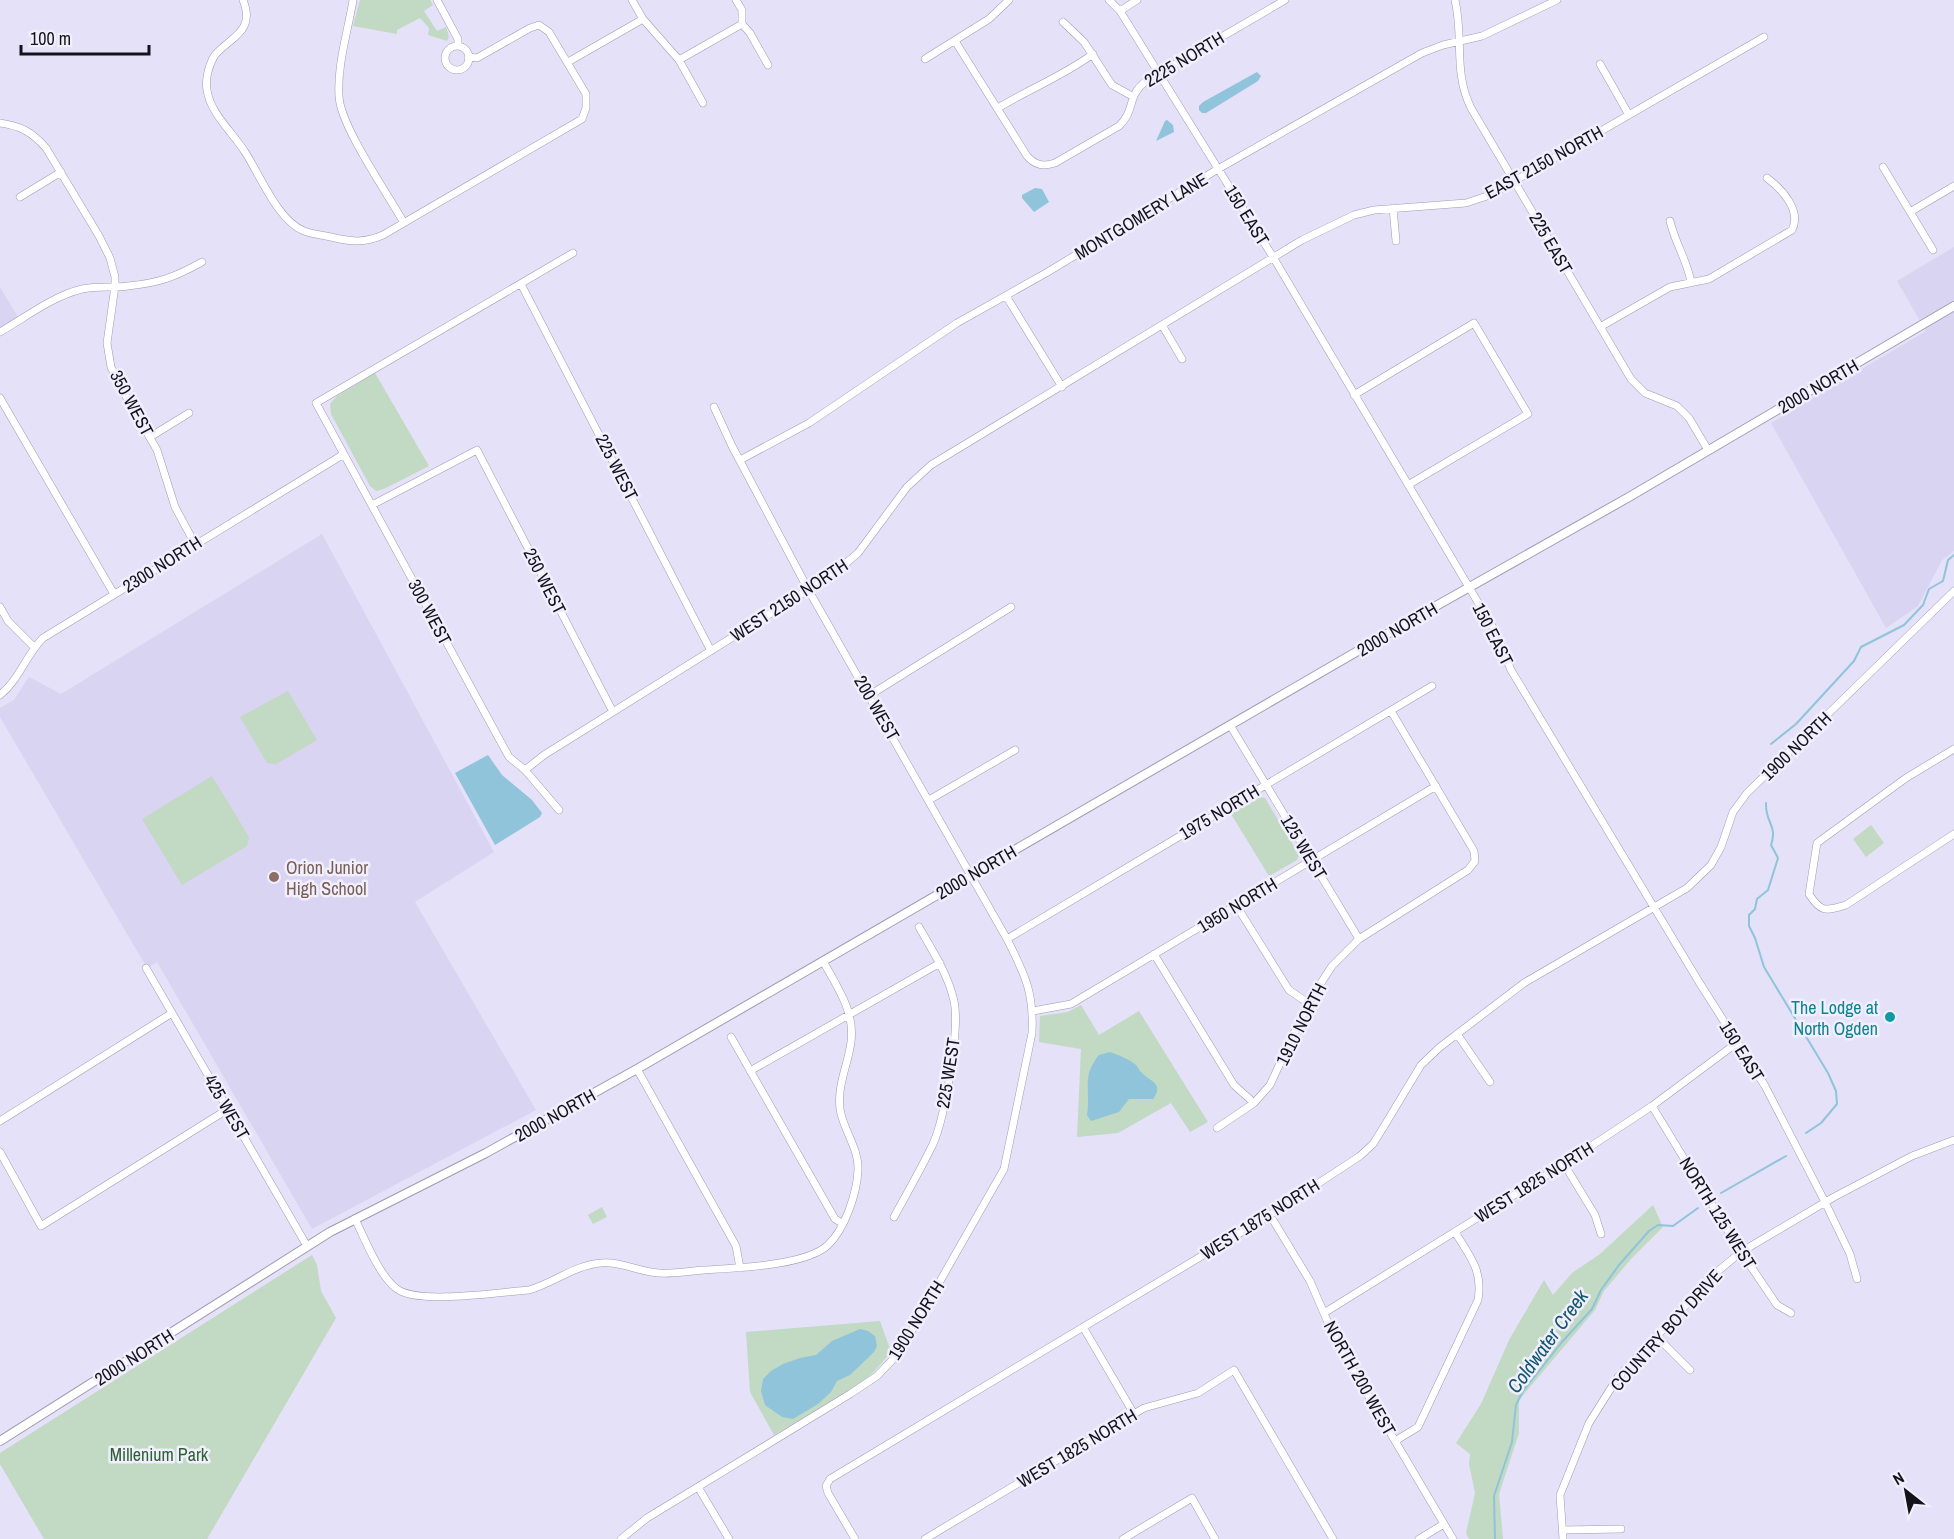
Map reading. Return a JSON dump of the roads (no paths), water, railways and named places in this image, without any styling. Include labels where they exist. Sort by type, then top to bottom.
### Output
[{"type":"street","points":[[243,0],[246,6],[246,22],[236,39],[216,55],[208,72],[207,90],[213,106],[245,152],[282,214],[302,231],[350,242],[368,241],[404,223],[582,119],[586,108],[586,94],[549,32],[539,25],[477,58],[468,57]]},
{"type":"street","points":[[353,0],[339,77],[339,98],[346,123],[404,223]]},
{"type":"street","points":[[437,0],[459,39],[458,46]]},
{"type":"street","points":[[632,0],[643,19],[679,60],[703,103]]},
{"type":"street","points":[[736,0],[742,10],[742,24],[750,33],[768,65]]},
{"type":"street","points":[[925,59],[989,19],[1009,0]]},
{"type":"street","name":"150 EAST","points":[[1109,0],[1120,11],[1273,257],[1495,631],[1511,670],[1699,982],[1765,1086],[1850,1254],[1857,1279]]},
{"type":"street","points":[[1120,11],[1137,0]]},
{"type":"street","name":"2225 NORTH","points":[[998,108],[1027,156],[1039,165],[1055,163],[1126,120],[1130,112],[1132,96],[1138,88],[1159,73],[1285,0]]},
{"type":"street","name":"225 EAST","points":[[1455,0],[1459,20],[1460,78],[1466,98],[1631,379],[1645,393],[1677,406],[1689,418],[1708,450]]},
{"type":"street","name":"MONTGOMERY LANE","points":[[740,460],[809,423],[937,335],[1218,169],[1422,53],[1443,45],[1482,36],[1557,0]]},
{"type":"street","points":[[568,62],[643,19]]},
{"type":"street","points":[[1063,22],[1074,31],[1093,54],[1112,85],[1132,96]]},
{"type":"street","points":[[679,60],[742,24]]},
{"type":"street","name":"EAST 2150 NORTH","points":[[1062,387],[1302,240],[1354,215],[1393,208],[1466,203],[1490,195],[1764,37]]},
{"type":"street","points":[[955,41],[998,108],[1025,91],[1060,75],[1093,54]]},
{"type":"street","points":[[458,46],[465,50],[468,57],[466,64],[455,69],[448,65],[445,59],[446,53],[451,48],[458,46]]},
{"type":"street","points":[[1600,64],[1629,115]]},
{"type":"street","name":"350 WEST","points":[[0,123],[22,127],[35,135],[46,148],[106,248],[115,277],[107,343],[111,367],[150,437],[162,465],[175,507],[195,544]]},
{"type":"street","points":[[1883,167],[1933,250]]},
{"type":"street","points":[[20,197],[61,172]]},
{"type":"street","points":[[1600,327],[1670,287],[1709,279],[1792,230],[1796,223],[1796,216],[1780,188],[1767,178]]},
{"type":"street","points":[[1910,212],[1954,186]]},
{"type":"street","points":[[1393,208],[1396,242]]},
{"type":"street","points":[[1670,221],[1674,238],[1688,266],[1691,282]]},
{"type":"street","points":[[521,284],[573,253]]},
{"type":"street","points":[[0,332],[69,293],[104,286],[126,287],[175,278],[202,262]]},
{"type":"street","name":"300 WEST","points":[[521,284],[316,403],[509,757],[525,770],[559,810]]},
{"type":"street","name":"225 WEST","points":[[521,284],[711,651]]},
{"type":"street","points":[[1006,296],[1062,387]]},
{"type":"street","name":"2000 NORTH","points":[[0,1441],[307,1246],[355,1219],[486,1153],[637,1070],[1954,306]]},
{"type":"street","points":[[1354,395],[1474,323],[1528,414],[1408,485]]},
{"type":"street","points":[[1162,325],[1182,359]]},
{"type":"street","name":"WEST 2150 NORTH","points":[[525,770],[544,755],[809,591],[858,554],[907,487],[931,465],[1062,387]]},
{"type":"street","points":[[0,398],[114,594]]},
{"type":"street","name":"200 WEST","points":[[714,407],[809,591],[1007,939],[1027,979],[1033,1011]]},
{"type":"street","points":[[150,437],[189,413]]},
{"type":"street","name":"250 WEST","points":[[372,505],[477,450],[613,712]]},
{"type":"street","name":"2300 NORTH","points":[[0,695],[13,683],[34,647],[53,631],[344,453]]},
{"type":"street","name":"1900 NORTH","points":[[1654,908],[1687,888],[1711,866],[1721,847],[1733,812],[1747,793],[1954,591]]},
{"type":"street","points":[[0,607],[8,621],[34,647]]},
{"type":"street","points":[[870,695],[1011,608]]},
{"type":"street","name":"1975 NORTH","points":[[1007,939],[1432,686]]},
{"type":"street","points":[[1391,711],[1436,786]]},
{"type":"street","name":"125 WEST","points":[[1230,725],[1359,939]]},
{"type":"street","points":[[1954,749],[1906,778],[1817,843],[1809,894],[1817,906],[1828,910],[1846,905],[1954,834]]},
{"type":"street","points":[[928,800],[1015,750]]},
{"type":"street","name":"1950 NORTH","points":[[1033,1011],[1071,1004],[1436,786]]},
{"type":"street","name":"1910 NORTH","points":[[1217,1128],[1254,1103],[1270,1085],[1308,1003],[1332,966],[1359,939],[1468,870],[1475,861],[1474,851],[1436,786]]},
{"type":"street","points":[[1236,905],[1289,990],[1308,1003]]},
{"type":"street","name":"WEST 1875 NORTH","points":[[855,1539],[828,1493],[826,1486],[830,1479],[1270,1215],[1360,1156],[1378,1136],[1421,1065],[1457,1034],[1524,984],[1654,908]]},
{"type":"street","name":"225 WEST","points":[[894,1216],[934,1142],[952,1062],[955,1002],[940,963],[919,927]]},
{"type":"street","points":[[1154,954],[1234,1085],[1254,1103]]},
{"type":"street","points":[[355,1219],[387,1278],[398,1289],[420,1297],[529,1290],[574,1270],[602,1263],[619,1264],[659,1273],[767,1266],[814,1253],[827,1246],[853,1201],[858,1167],[855,1151],[840,1110],[842,1079],[851,1041],[849,1014],[823,962]]},
{"type":"street","points":[[750,1071],[940,963]]},
{"type":"street","name":"425 WEST","points":[[146,969],[307,1246]]},
{"type":"street","name":"1900 NORTH","points":[[621,1539],[647,1518],[877,1376],[899,1353],[1004,1169],[1032,1033],[1033,1011]]},
{"type":"street","points":[[0,1121],[172,1013]]},
{"type":"street","points":[[1457,1034],[1491,1082]]},
{"type":"street","points":[[731,1037],[835,1219],[842,1223]]},
{"type":"street","name":"WEST 1825 NORTH","points":[[1324,1312],[1564,1164],[1652,1106],[1738,1042]]},
{"type":"street","points":[[637,1070],[736,1245],[740,1268]]},
{"type":"street","name":"NORTH 125 WEST","points":[[1652,1106],[1776,1305],[1791,1313]]},
{"type":"street","points":[[0,1152],[41,1226],[228,1109]]},
{"type":"street","name":"COUNTRY BOY DRIVE","points":[[1563,1539],[1560,1495],[1589,1423],[1618,1377],[1718,1271],[1741,1252],[1825,1202],[1912,1155],[1954,1140]]},
{"type":"street","points":[[1564,1164],[1595,1215],[1601,1234]]},
{"type":"street","name":"NORTH 200 WEST","points":[[1270,1215],[1310,1281],[1336,1341],[1453,1539]]},
{"type":"street","points":[[1395,1441],[1418,1427],[1478,1300],[1481,1283],[1477,1270],[1455,1232]]},
{"type":"street","points":[[1083,1327],[1134,1414]]},
{"type":"street","points":[[1657,1337],[1690,1370]]},
{"type":"street","name":"WEST 1825 NORTH","points":[[925,1539],[1144,1408],[1198,1393],[1234,1370],[1333,1539]]},
{"type":"street","points":[[698,1487],[729,1539]]},
{"type":"street","points":[[1123,1539],[1192,1498],[1215,1539]]},
{"type":"street","points":[[1419,1539],[1444,1524]]},
{"type":"street","points":[[1563,1530],[1621,1529]]},
{"type":"water","points":[[1257,72],[1261,76],[1258,81],[1206,113],[1199,110],[1203,102]]},
{"type":"water","points":[[1165,121],[1173,125],[1174,132],[1156,141]]},
{"type":"water","points":[[1035,188],[1042,189],[1049,202],[1034,212],[1022,195]]},
{"type":"water","points":[[488,755],[502,775],[532,800],[542,813],[540,817],[495,845],[455,773]]},
{"type":"water","points":[[1110,1052],[1136,1065],[1155,1083],[1156,1094],[1153,1099],[1129,1099],[1119,1112],[1091,1121],[1087,1115],[1088,1077],[1099,1055]]},
{"type":"water","points":[[860,1329],[875,1336],[877,1346],[874,1352],[850,1375],[837,1381],[831,1392],[818,1404],[793,1419],[782,1417],[765,1405],[761,1391],[763,1379],[771,1371],[783,1364],[816,1355],[832,1341]]},
{"type":"waterway","name":"Coldwater Creek","points":[[1771,744],[1796,724],[1854,661],[1861,647],[1904,625],[1923,605],[1929,589],[1943,581],[1948,560],[1954,555]]},
{"type":"waterway","name":"Coldwater Creek","points":[[1766,803],[1773,833],[1771,845],[1778,858],[1768,890],[1757,899],[1755,909],[1749,915],[1749,926],[1764,967],[1828,1073],[1836,1091],[1837,1104],[1821,1123],[1806,1133]]},
{"type":"waterway","name":"Coldwater Creek","points":[[1721,1193],[1786,1156]]},
{"type":"waterway","name":"Coldwater Creek","points":[[1495,1539],[1494,1496],[1512,1442],[1516,1405],[1523,1391],[1592,1309],[1601,1290],[1619,1265],[1649,1231],[1658,1225],[1673,1226],[1698,1208]]},
{"type":"place","name":"Orion Junior High School","points":[[274,877]]},
{"type":"place","name":"The Lodge at North Ogden","points":[[1890,1017]]},
{"type":"park label","name":"Millenium Park","points":[[159,1454]]}]
